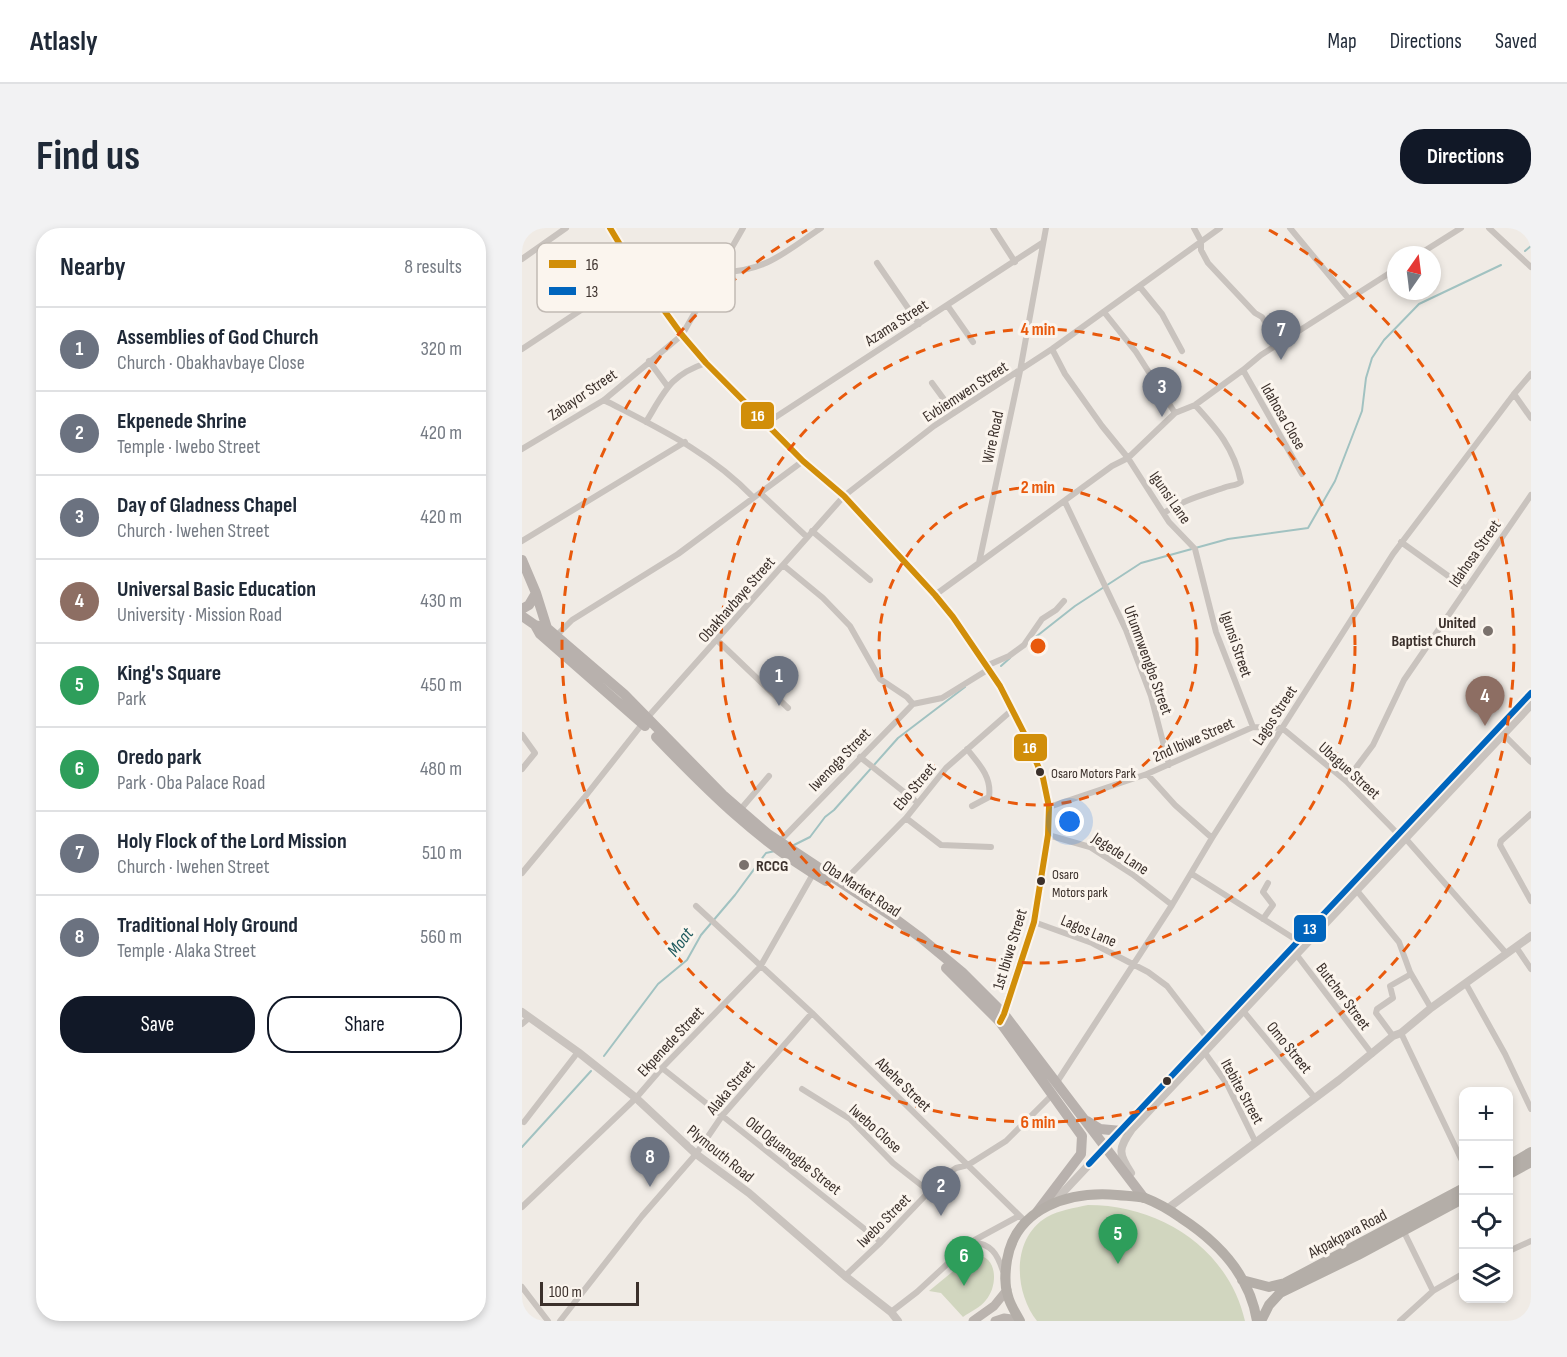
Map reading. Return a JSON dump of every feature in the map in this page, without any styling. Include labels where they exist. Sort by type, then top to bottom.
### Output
[{"type":"highway","points":[[1513,1163],[1531,1152]]},
{"type":"highway","points":[[1513,1172],[1531,1162]]},
{"type":"highway","name":"Akpakpava Road","points":[[1242,1280],[1269,1287],[1285,1283],[1459,1191]]},
{"type":"highway","points":[[1020,1321],[1008,1298],[1005,1277],[1010,1247],[1023,1219],[1072,1196],[1098,1193],[1141,1195],[1205,1234],[1232,1262],[1253,1301],[1259,1321]]},
{"type":"highway","name":"Akpakpava Road","points":[[1259,1321],[1280,1293],[1358,1255],[1459,1201]]},
{"type":"main road","points":[[522,560],[547,628]]},
{"type":"main road","points":[[536,593],[523,616],[535,625],[547,628]]},
{"type":"main road","name":"Oba Market Road","points":[[535,625],[540,634],[645,721],[740,810],[779,842],[921,938],[962,972],[1057,1082],[1141,1195]]},
{"type":"main road","name":"Oba Market Road","points":[[547,628],[624,694],[645,721],[717,800],[764,840],[918,943],[1002,1018],[1052,1095],[1082,1136],[1080,1154],[1037,1212]]},
{"type":"main road","points":[[1083,1118],[1100,1129],[1121,1131]]},
{"type":"main road","points":[[973,1321],[994,1306],[1007,1290]]},
{"type":"main road","points":[[995,1321],[1004,1318],[1020,1321]]},
{"type":"street","points":[[545,243],[566,228]]},
{"type":"street","name":"1st Ibiwe Street","points":[[609,228],[619,243]]},
{"type":"street","name":"Zabayor Street","points":[[735,243],[743,228]]},
{"type":"street","points":[[735,271],[750,270],[770,263],[820,228]]},
{"type":"street","points":[[993,228],[1015,262]]},
{"type":"street","name":"Wire Road","points":[[979,563],[1020,371],[1046,228]]},
{"type":"street","points":[[1194,228],[1208,263],[1255,313],[1262,317],[1279,344]]},
{"type":"street","name":"Evbiemwen Street","points":[[844,496],[934,426],[1052,349],[1220,228]]},
{"type":"street","points":[[1290,228],[1348,298]]},
{"type":"street","points":[[1432,246],[1461,228]]},
{"type":"street","points":[[1489,228],[1531,267]]},
{"type":"street","name":"Azama Street","points":[[765,424],[1042,243]]},
{"type":"street","points":[[522,259],[537,248]]},
{"type":"street","points":[[877,263],[919,324]]},
{"type":"street","points":[[935,595],[1112,466],[1128,458],[1175,413],[1194,405],[1261,355],[1387,274]]},
{"type":"street","points":[[1140,287],[1162,314],[1182,351]]},
{"type":"street","points":[[947,305],[973,342]]},
{"type":"street","points":[[522,349],[578,312]]},
{"type":"street","name":"1st Ibiwe Street","points":[[665,312],[681,335],[706,363],[803,461],[844,496],[935,595],[1000,686],[1025,735],[1043,778],[1048,807],[1048,835],[1034,922],[1002,1018]]},
{"type":"street","name":"Zabayor Street","points":[[522,449],[604,400],[681,335],[695,312]]},
{"type":"street","points":[[1104,312],[1136,352],[1175,413]]},
{"type":"street","name":"Igunsi Lane","points":[[1052,349],[1065,374],[1128,458],[1168,522],[1195,549]]},
{"type":"street","points":[[650,361],[668,387]]},
{"type":"street","points":[[646,422],[668,387],[688,369],[706,363]]},
{"type":"street","name":"Idahosa Close","points":[[1243,370],[1302,474]]},
{"type":"street","name":"Lagos Street","points":[[1057,1082],[1192,874],[1212,838],[1401,542],[1531,374]]},
{"type":"street","points":[[932,383],[954,413]]},
{"type":"street","points":[[1514,394],[1531,418]]},
{"type":"street","points":[[604,400],[685,442],[723,469],[807,537]]},
{"type":"street","points":[[1164,513],[1175,505],[1242,482],[1238,464],[1220,432],[1194,405]]},
{"type":"street","points":[[522,541],[685,442]]},
{"type":"street","points":[[557,635],[572,620],[678,554],[803,461]]},
{"type":"street","name":"Idahosa Street","points":[[1346,781],[1373,745],[1404,680],[1531,495]]},
{"type":"street","name":"Obakhavbaye Street","points":[[522,873],[645,721],[844,496]]},
{"type":"street","name":"Ufunmwengbe Street","points":[[1065,502],[1126,630],[1150,696],[1169,765]]},
{"type":"street","points":[[812,531],[870,580]]},
{"type":"street","points":[[1401,542],[1465,588]]},
{"type":"street","name":"Igunsi Street","points":[[1195,549],[1216,632],[1253,728]]},
{"type":"street","points":[[783,565],[823,598],[850,626],[880,679],[914,704],[942,698],[1009,656],[1024,645],[1042,619],[1056,610],[1064,601]]},
{"type":"street","points":[[717,640],[788,708]]},
{"type":"street","points":[[1053,1203],[1531,693]]},
{"type":"street","name":"Iwenoga Street","points":[[779,842],[914,704]]},
{"type":"street","points":[[1141,1195],[1121,1155],[1125,1140],[1296,954],[1358,892],[1531,705]]},
{"type":"street","name":"Ebo Street","points":[[842,883],[906,818],[946,768],[1012,710]]},
{"type":"street","name":"2nd Ibiwe Street","points":[[1048,807],[1147,774],[1253,728],[1282,728]]},
{"type":"street","name":"Ubague Street","points":[[1282,728],[1346,781],[1398,834]]},
{"type":"street","points":[[1503,734],[1531,762]]},
{"type":"street","points":[[522,735],[535,753],[522,769]]},
{"type":"street","points":[[967,749],[986,772],[990,790],[989,797],[972,806]]},
{"type":"street","points":[[860,757],[918,803]]},
{"type":"street","points":[[1147,774],[1175,805],[1212,838]]},
{"type":"street","points":[[740,810],[769,776]]},
{"type":"street","points":[[1531,814],[1501,841],[1500,845],[1531,901]]},
{"type":"street","points":[[906,818],[941,845],[991,847]]},
{"type":"street","name":"Jegede Lane","points":[[1048,835],[1090,847],[1132,874],[1172,905]]},
{"type":"street","points":[[1406,839],[1506,954]]},
{"type":"street","points":[[522,860],[529,865]]},
{"type":"street","name":"Ekpenede Street","points":[[522,1207],[636,1098],[760,967],[813,874]]},
{"type":"street","points":[[1192,874],[1298,941]]},
{"type":"street","points":[[1263,919],[1273,905],[1263,892],[1268,883]]},
{"type":"street","points":[[1358,892],[1399,942],[1411,974],[1431,1008]]},
{"type":"street","name":"Abehe Street","points":[[696,906],[812,1013],[1023,1219]]},
{"type":"street","name":"Lagos Lane","points":[[1034,922],[1092,943],[1149,972],[1167,986],[1207,1038]]},
{"type":"street","points":[[1167,1209],[1431,1008],[1531,936]]},
{"type":"street","points":[[1516,947],[1531,969]]},
{"type":"street","name":"Butcher Street","points":[[1296,954],[1371,1054]]},
{"type":"street","points":[[1411,974],[1390,986],[1392,998],[1376,1013],[1397,1035],[1459,1155]]},
{"type":"street","points":[[1466,984],[1505,1054],[1531,1109]]},
{"type":"street","name":"Omo Street","points":[[1244,1012],[1315,1098]]},
{"type":"street","name":"Alaka Street","points":[[560,1321],[642,1216],[696,1154],[722,1116],[812,1013]]},
{"type":"street","points":[[522,1024],[525,1015]]},
{"type":"street","name":"Plymouth Road","points":[[525,1015],[578,1052],[636,1098],[696,1154],[749,1193],[845,1276],[891,1312],[898,1321]]},
{"type":"street","points":[[524,1122],[578,1052]]},
{"type":"street","name":"Itebite Street","points":[[1205,1053],[1227,1084],[1256,1143]]},
{"type":"street","name":"Old Oguanogbe Street","points":[[662,1068],[881,1242]]},
{"type":"street","name":"Iwebo Close","points":[[802,1089],[850,1119],[893,1163],[930,1192]]},
{"type":"street","name":"Iwebo Street","points":[[845,1276],[943,1177],[956,1168],[968,1165],[1006,1141],[1052,1095]]},
{"type":"street","points":[[891,1312],[917,1292],[971,1242],[1023,1219]]},
{"type":"street","points":[[1403,1230],[1433,1291]]},
{"type":"street","points":[[1513,1249],[1531,1241]]},
{"type":"street","points":[[971,1242],[992,1248],[999,1257],[1005,1277]]},
{"type":"street","points":[[1400,1321],[1433,1291],[1459,1277]]},
{"type":"street","points":[[522,1287],[548,1321]]},
{"type":"green space","points":[[1088,1205],[1115,1207],[1141,1213],[1165,1222],[1187,1236],[1207,1252],[1223,1272],[1236,1295],[1245,1321],[1037,1321],[1029,1309],[1021,1281],[1022,1251],[1027,1238],[1035,1226],[1047,1217]]},
{"type":"green space","points":[[976,1255],[989,1260],[994,1273],[993,1287],[984,1303],[963,1317],[941,1293],[929,1291]]},
{"type":"waterway","points":[[1525,251],[1531,246]]},
{"type":"waterway","points":[[1028,643],[1075,606],[1141,563],[1228,539],[1308,528],[1335,481],[1362,411],[1366,378],[1372,358],[1384,340],[1419,304],[1501,265]]},
{"type":"waterway","points":[[1001,666],[1010,658]]},
{"type":"waterway","points":[[792,846],[810,837],[825,817],[834,810],[898,738],[965,687]]},
{"type":"waterway","name":"Moat","points":[[604,1056],[658,984],[687,960],[701,935],[766,853],[775,851]]},
{"type":"waterway","name":"Moat","points":[[522,1147],[591,1071]]},
{"type":"transit line","name":"16","points":[[610,228],[619,243]]},
{"type":"transit line","name":"16","points":[[665,312],[706,363],[803,461],[844,496],[935,595],[953,617],[1000,686],[1025,735],[1043,778],[1049,807],[1048,835],[1034,922],[1000,1022]]},
{"type":"transit line","name":"13","points":[[1089,1164],[1531,693]]},
{"type":"place","name":"Holy Flock of the Lord Mission","points":[[1281,360]]},
{"type":"place","name":"Day of Gladness Chapel","points":[[1162,417]]},
{"type":"place","name":"United Baptist Church","points":[[1488,631]]},
{"type":"place","name":"Assemblies of God Church","points":[[779,706]]},
{"type":"place","name":"Universal Basic Education","points":[[1485,726]]},
{"type":"place","name":"Osaro Motors Park","points":[[1040,772]]},
{"type":"place","name":"RCCG","points":[[744,865]]},
{"type":"place","name":"Osaro Motors park","points":[[1041,881]]},
{"type":"place","name":"Traditional Holy Ground","points":[[650,1187]]},
{"type":"place","name":"Ekpenede Shrine","points":[[941,1216]]},
{"type":"place","name":"King's Square","points":[[1118,1264]]},
{"type":"place","name":"Oredo park","points":[[964,1286]]}]
